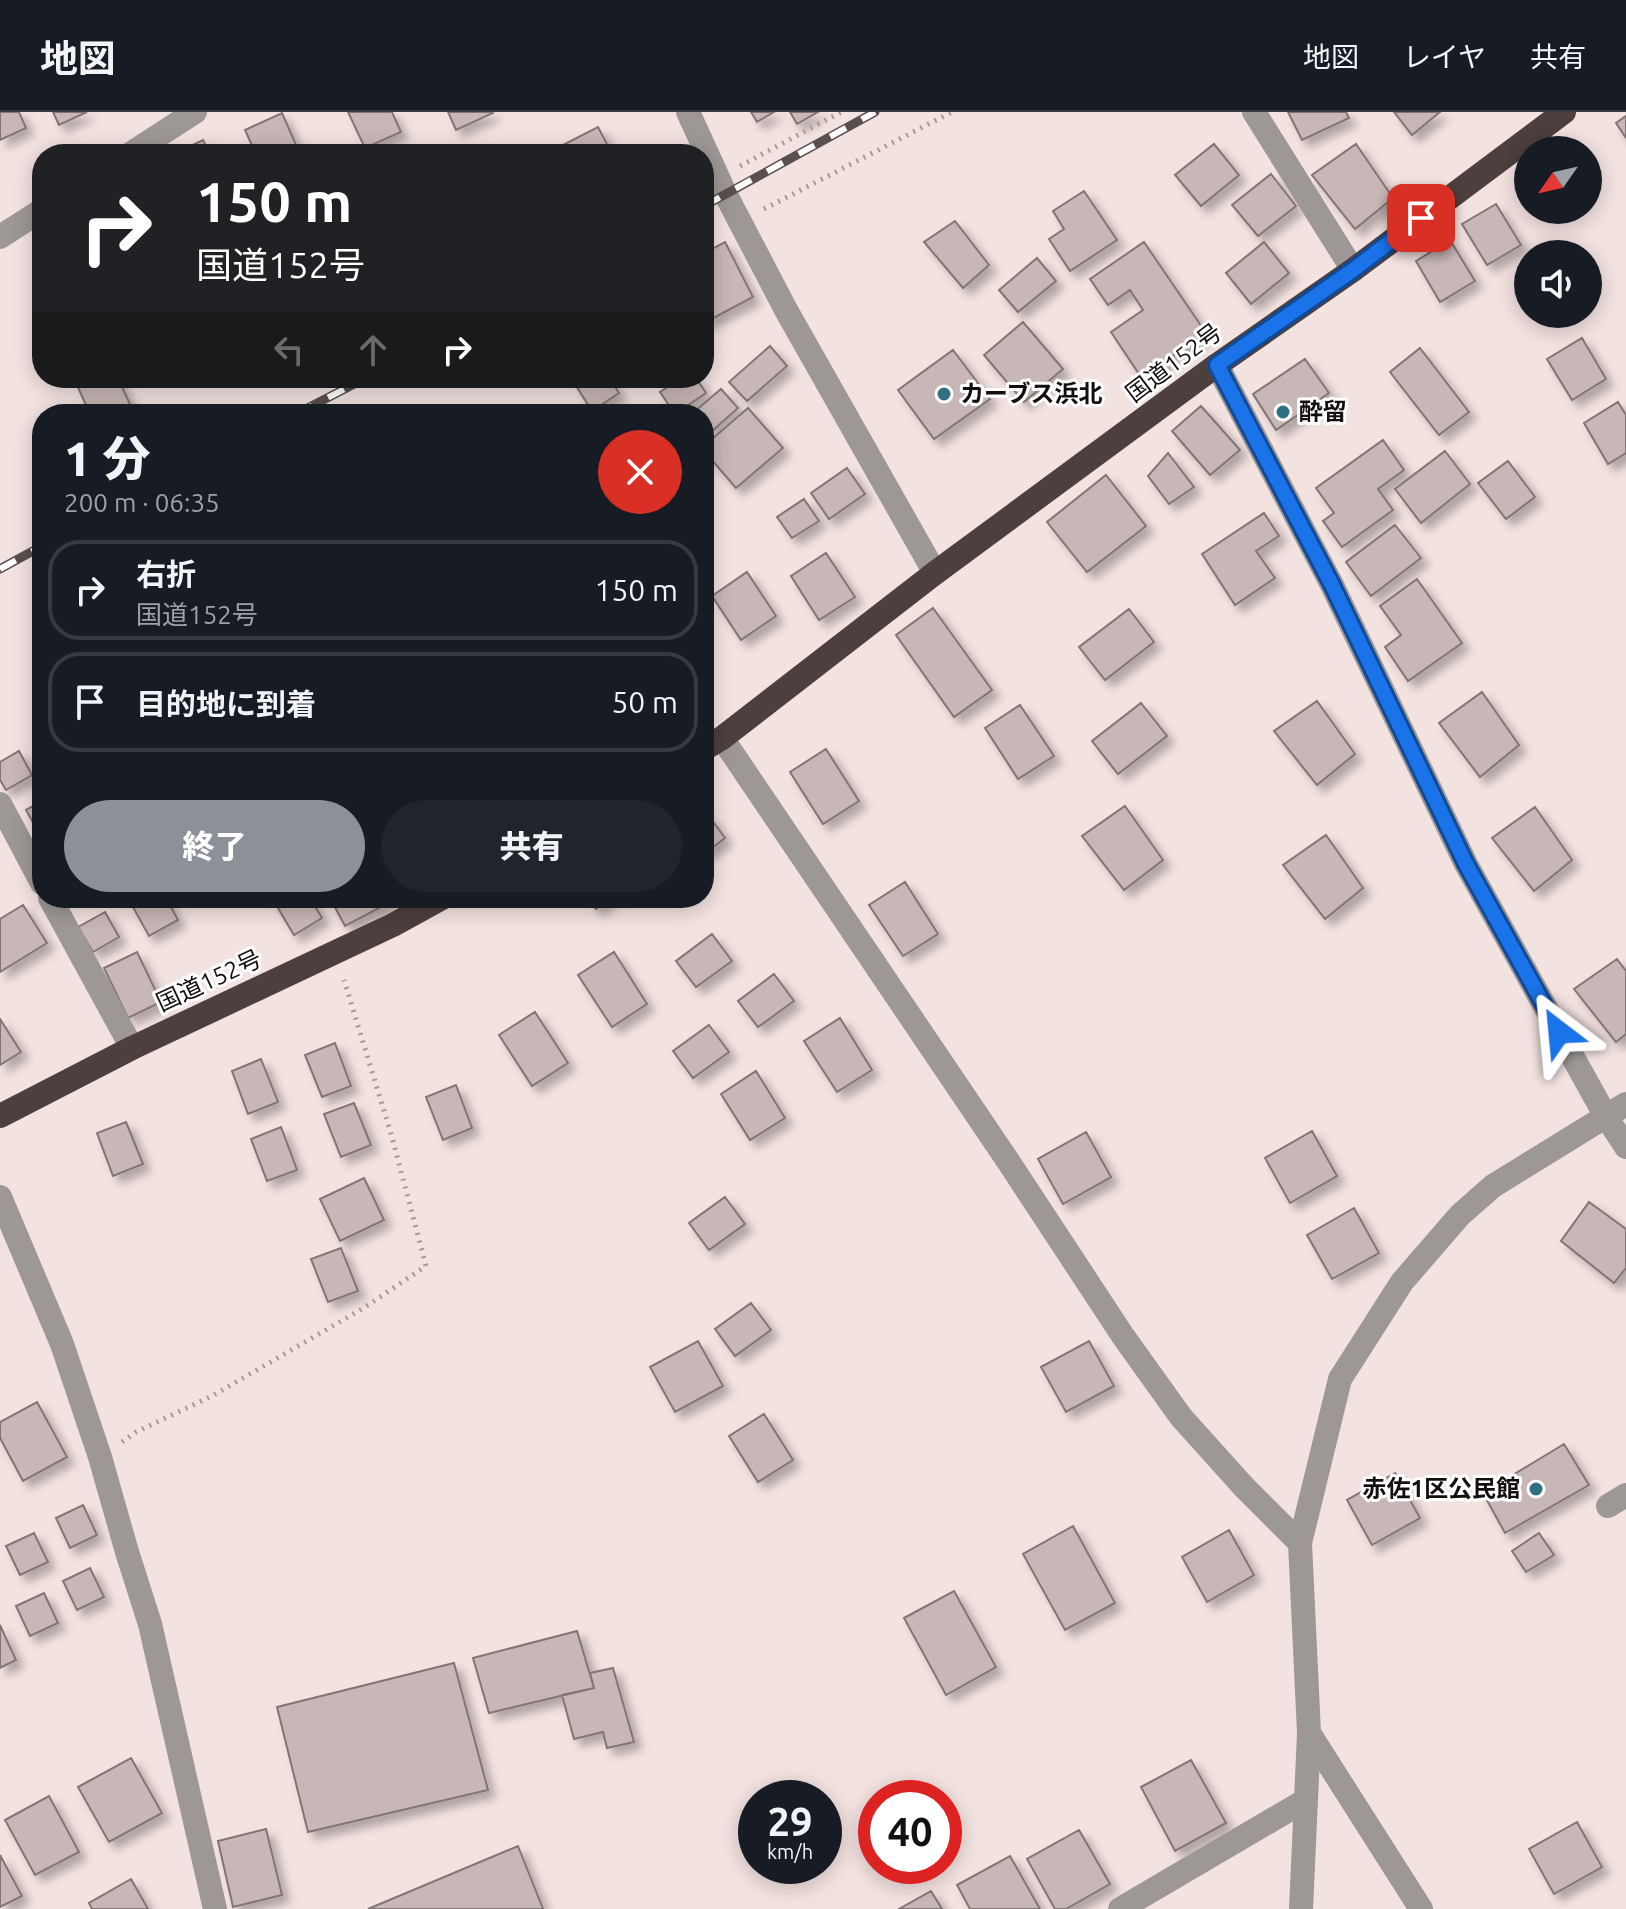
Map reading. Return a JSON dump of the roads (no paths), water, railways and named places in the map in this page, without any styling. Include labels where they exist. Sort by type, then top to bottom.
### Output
[{"type":"highway","name":"国道152号","points":[[714,743],[935,573],[1217,365],[1353,270],[1564,112]]},
{"type":"highway","name":"国道152号","points":[[0,1116],[132,1048],[424,908]]},
{"type":"street","points":[[145,144],[195,112]]},
{"type":"street","points":[[688,112],[703,144]]},
{"type":"street","points":[[1254,112],[1353,270]]},
{"type":"street","points":[[714,169],[786,310],[935,573]]},
{"type":"street","points":[[0,237],[32,216]]},
{"type":"street","points":[[1217,365],[1332,585],[1466,864],[1616,1110],[1626,1147]]},
{"type":"street","points":[[714,745],[1016,1173],[1123,1336],[1181,1417],[1300,1543]]},
{"type":"street","points":[[0,804],[32,864]]},
{"type":"street","points":[[55,908],[132,1048]]},
{"type":"street","points":[[1301,1909],[1309,1733],[1300,1543],[1340,1379],[1402,1282],[1460,1215],[1493,1186],[1616,1110]]},
{"type":"street","points":[[0,1197],[62,1344],[100,1457],[150,1624],[215,1909]]},
{"type":"street","points":[[1309,1733],[1421,1909]]},
{"type":"street","points":[[1120,1909],[1306,1800]]},
{"type":"railway","points":[[714,201],[875,112]]},
{"type":"railway","points":[[315,404],[347,388]]},
{"type":"railway","points":[[0,569],[32,551]]},
{"type":"place","name":"カーブス浜北","points":[[944,394]]},
{"type":"place","name":"酔留","points":[[1283,412]]},
{"type":"place","name":"赤佐1区公民館","points":[[1536,1489]]}]
